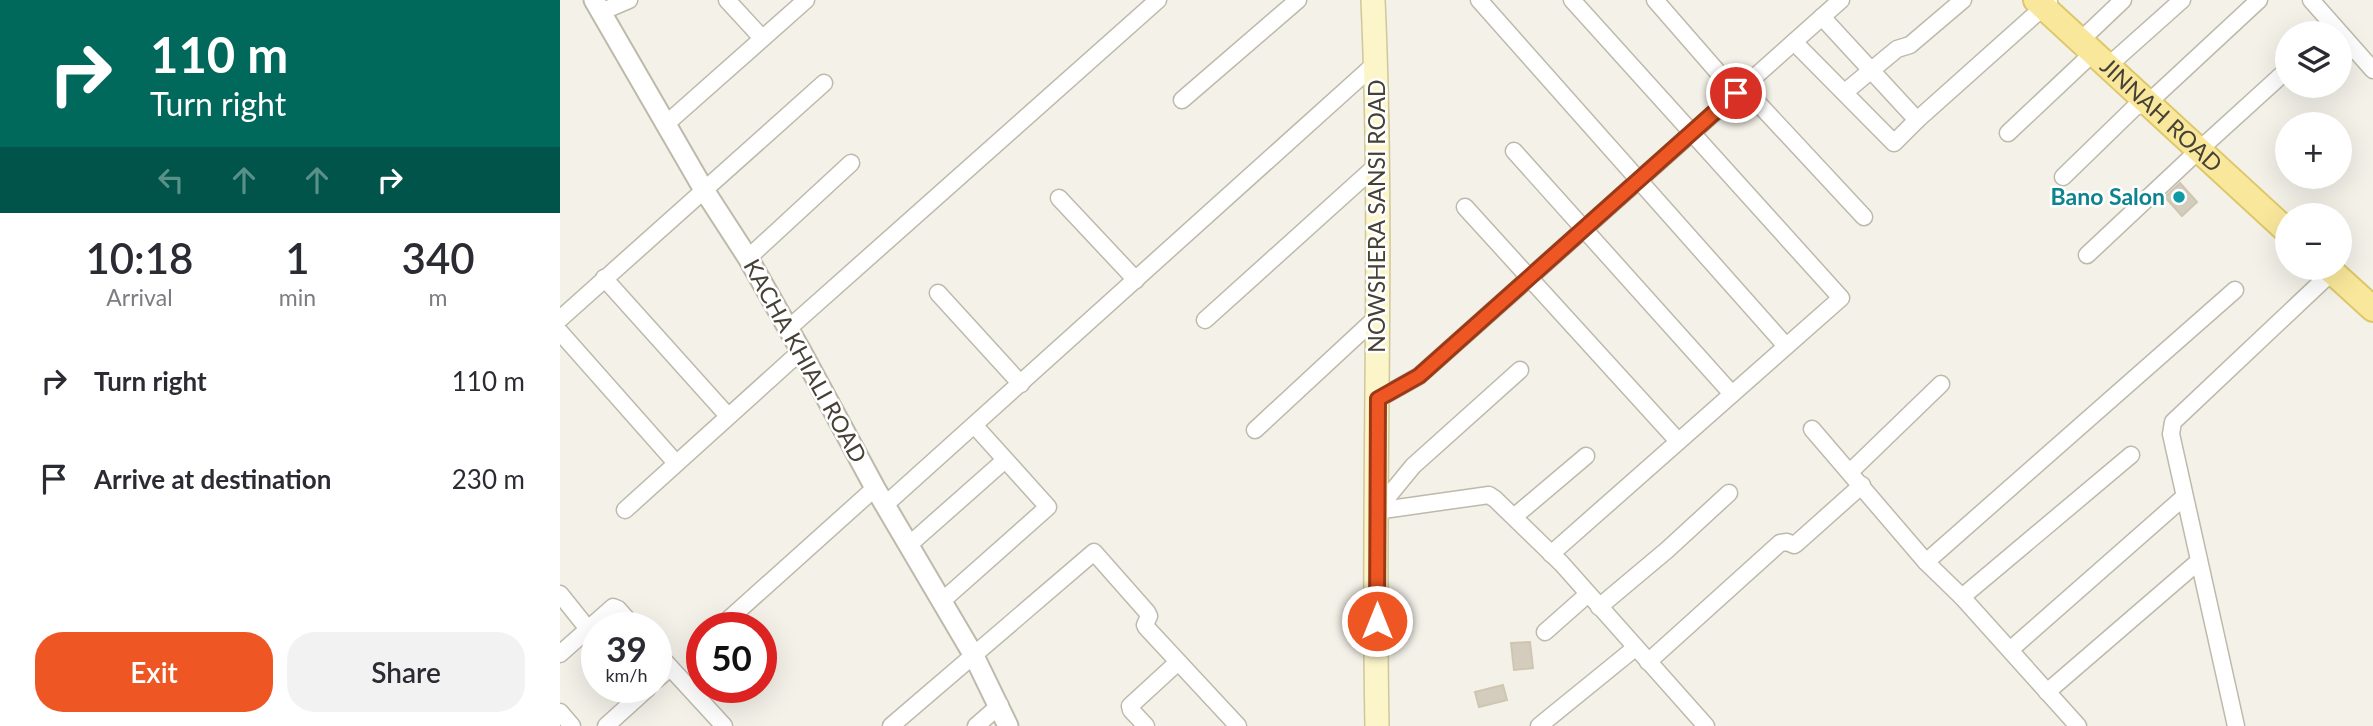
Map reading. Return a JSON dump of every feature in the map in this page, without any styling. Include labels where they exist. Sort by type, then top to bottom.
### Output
[{"type":"main road","name":"NOWSHERA SANSI ROAD","points":[[1373,0],[1378,316],[1377,726]]},
{"type":"main road","name":"JINNAH ROAD","points":[[2043,2],[2094,53],[2275,220]]},
{"type":"main road","points":[[2341,280],[2373,309]]},
{"type":"street","points":[[598,6],[629,0]]},
{"type":"street","points":[[727,0],[762,38]]},
{"type":"street","points":[[666,124],[806,0]]},
{"type":"street","points":[[789,328],[1158,0]]},
{"type":"street","points":[[1182,100],[1298,0]]},
{"type":"street","points":[[1479,0],[1786,346]]},
{"type":"street","points":[[1551,554],[1841,298],[1572,0]]},
{"type":"street","points":[[1655,0],[1864,217]]},
{"type":"street","points":[[1378,399],[1419,376],[1841,0]]},
{"type":"street","points":[[1845,92],[1899,47],[1910,45],[1963,0]]},
{"type":"street","points":[[2094,53],[2123,0]]},
{"type":"street","points":[[2008,133],[2094,53],[2182,0]]},
{"type":"street","points":[[2063,177],[2135,107],[2148,103],[2259,0]]},
{"type":"street","points":[[2311,0],[2325,21]]},
{"type":"street","points":[[1794,42],[1894,143],[2043,2]]},
{"type":"street","name":"KACHA KHIALI ROAD","points":[[598,6],[704,190],[789,328],[875,488],[974,656],[1008,726]]},
{"type":"street","points":[[1822,17],[1917,120]]},
{"type":"street","points":[[2352,50],[2373,70]]},
{"type":"street","points":[[886,504],[1376,63]]},
{"type":"street","points":[[2087,256],[2275,82]]},
{"type":"street","points":[[560,319],[824,83]]},
{"type":"street","points":[[1514,152],[1731,394]]},
{"type":"street","points":[[748,258],[851,163]]},
{"type":"street","points":[[1205,320],[1377,165]]},
{"type":"street","points":[[1059,198],[1136,280]]},
{"type":"street","points":[[1465,207],[1678,441]]},
{"type":"street","points":[[604,278],[728,415]]},
{"type":"street","points":[[2236,726],[2184,497],[2171,434],[2173,422],[2320,280]]},
{"type":"street","points":[[1926,562],[2235,290]]},
{"type":"street","points":[[938,293],[1021,384]]},
{"type":"street","points":[[1255,430],[1378,316]]},
{"type":"street","points":[[560,332],[676,463]]},
{"type":"street","points":[[625,510],[802,351]]},
{"type":"street","points":[[1376,511],[1413,466],[1520,370]]},
{"type":"street","points":[[1850,472],[1941,384]]},
{"type":"street","points":[[942,601],[1048,507],[975,426]]},
{"type":"street","points":[[1812,429],[1926,562],[1962,597],[2078,726]]},
{"type":"street","points":[[1962,597],[2131,455]]},
{"type":"street","points":[[1515,516],[1586,456]]},
{"type":"street","points":[[910,544],[1005,460]]},
{"type":"street","points":[[1648,662],[1780,543],[1797,543],[1862,485]]},
{"type":"street","points":[[737,612],[875,488]]},
{"type":"street","points":[[1599,607],[1729,493]]},
{"type":"street","points":[[1376,511],[1489,495],[1515,516],[1551,554],[1706,726]]},
{"type":"street","points":[[2010,650],[2184,497]]},
{"type":"street","points":[[891,726],[1094,552],[1147,612],[1149,616],[1146,627],[1238,726]]},
{"type":"street","points":[[2047,692],[2199,561]]},
{"type":"street","points":[[560,594],[581,620]]},
{"type":"street","points":[[1545,632],[1588,594]]},
{"type":"street","points":[[560,654],[581,635]]},
{"type":"street","points":[[1539,726],[1635,648]]},
{"type":"street","points":[[1146,726],[1130,706],[1178,662]]},
{"type":"street","points":[[672,670],[724,726]]},
{"type":"street","points":[[606,726],[631,703]]},
{"type":"street","points":[[976,726],[1000,705]]},
{"type":"street","points":[[560,712],[572,726]]},
{"type":"building","name":"Bano Salon","points":[[2180,183],[2197,202],[2182,216],[2165,197]]},
{"type":"building","points":[[1530,642],[1533,668],[1514,670],[1511,643]]},
{"type":"building","points":[[1503,685],[1507,700],[1479,707],[1475,692]]},
{"type":"place","name":"Bano Salon","points":[[2179,197]]},
{"type":"route","points":[[1377,621],[1378,399],[1419,376],[1736,93]]}]
